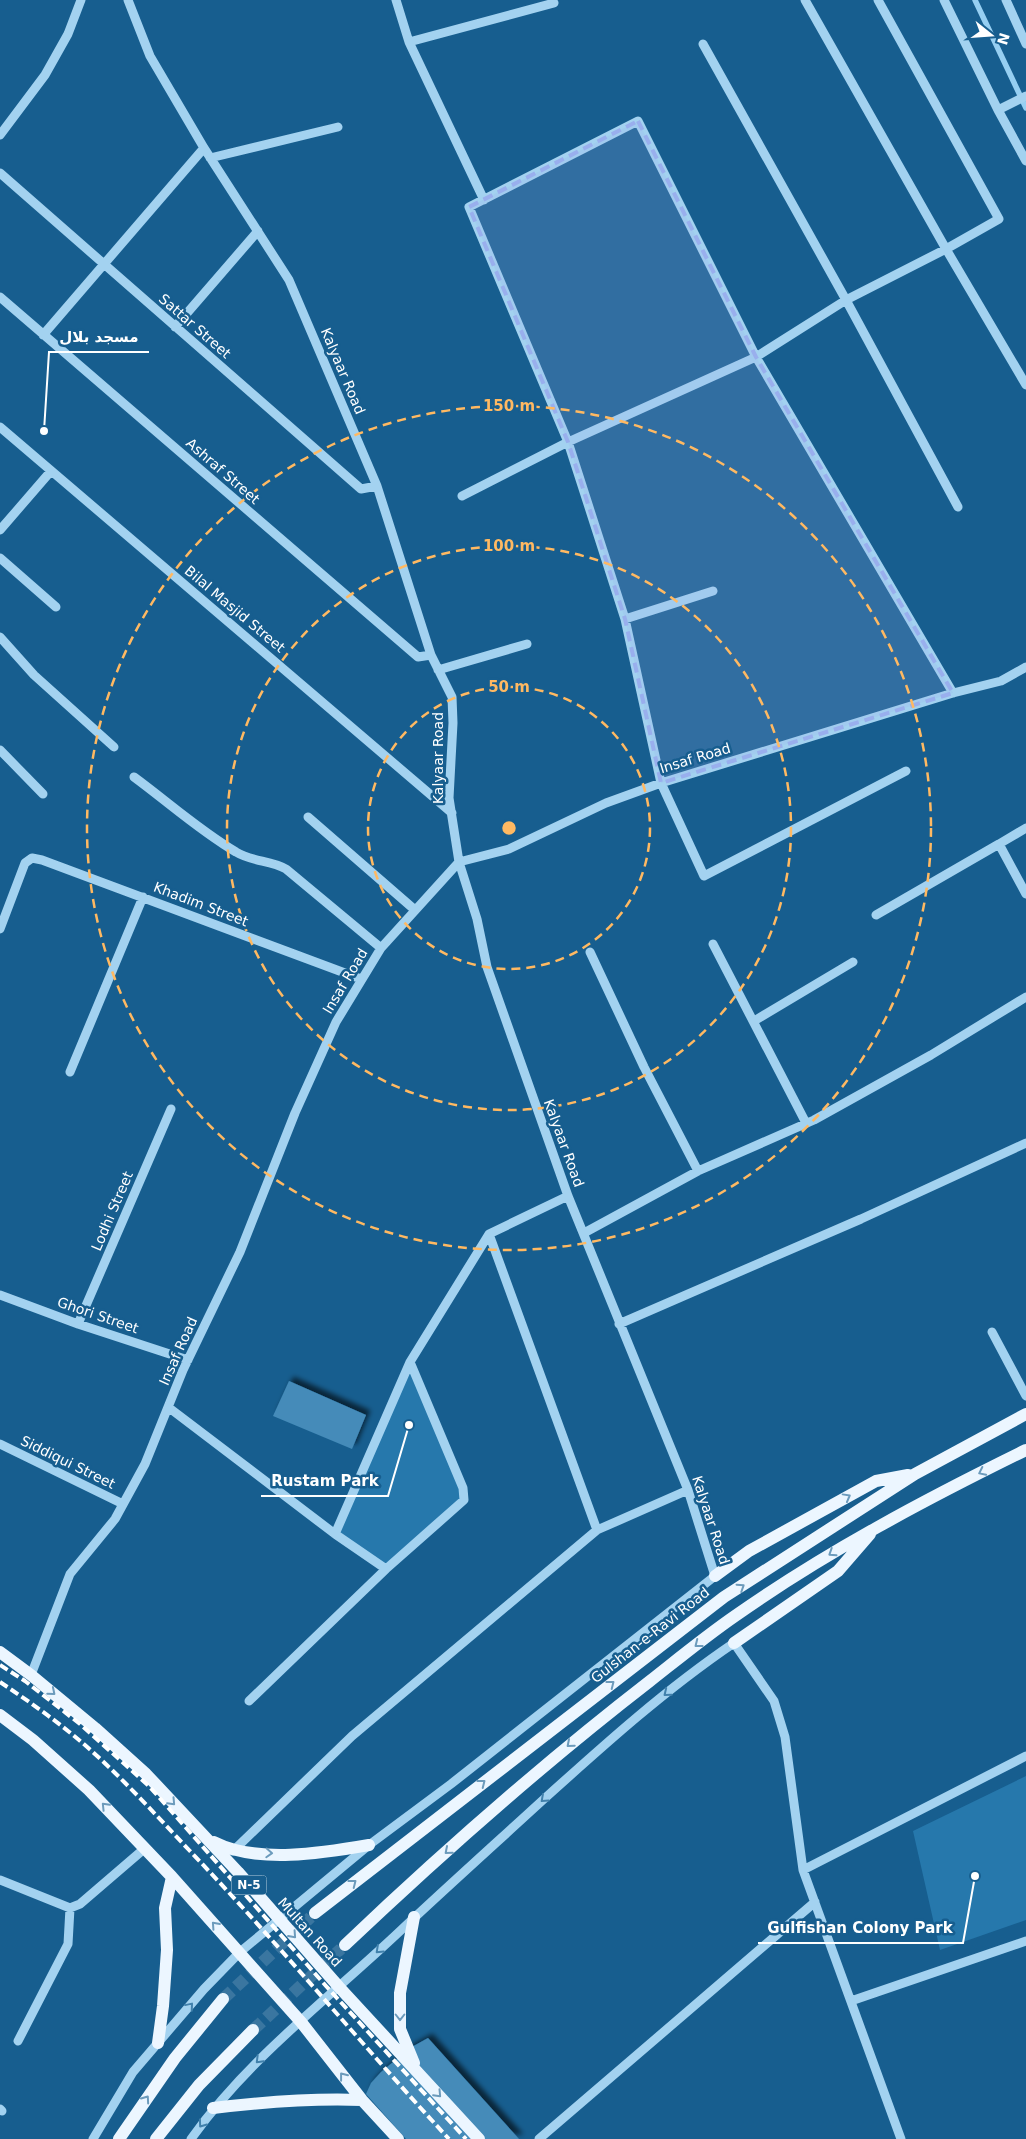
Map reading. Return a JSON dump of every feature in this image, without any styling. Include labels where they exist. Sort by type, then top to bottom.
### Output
[{"type":"main road","name":"Gulshan-e-Ravi Road","points":[[315,1913],[724,1597],[915,1474],[1026,1414]]},
{"type":"main road","points":[[345,1944],[577,1738],[735,1616],[840,1548],[948,1488],[1026,1450]]},
{"type":"main road","points":[[714,1576],[750,1551],[876,1481],[915,1474]]},
{"type":"main road","points":[[734,1643],[838,1572],[875,1529]]},
{"type":"main road","name":"Multan Road","points":[[0,1652],[95,1728],[146,1774],[206,1837],[339,1987],[480,2139]]},
{"type":"main road","points":[[0,1715],[64,1766],[172,1877],[301,2022],[362,2100],[398,2139]]},
{"type":"main road","points":[[206,1837],[233,1851],[290,1854],[321,1853],[369,1844]]},
{"type":"main road","points":[[158,2043],[167,1950],[165,1908],[172,1877]]},
{"type":"main road","points":[[414,1917],[400,1993],[400,2029],[417,2071]]},
{"type":"main road","points":[[119,2139],[175,2058],[223,1999]]},
{"type":"main road","points":[[156,2139],[199,2085],[253,2030]]},
{"type":"main road","points":[[213,2108],[272,2101],[331,2098],[362,2100]]},
{"type":"street","points":[[0,134],[45,75],[68,34],[81,0]]},
{"type":"street","name":"Kalyaar Road","points":[[128,0],[150,56],[210,158],[289,280],[377,486],[431,655],[452,697],[453,723],[449,798],[459,862],[477,918],[486,967],[568,1196],[688,1490],[714,1576]]},
{"type":"street","points":[[396,0],[409,42],[484,200]]},
{"type":"street","points":[[806,0],[946,249],[1026,385]]},
{"type":"street","points":[[462,496],[568,442],[756,357],[846,300],[946,249],[999,219],[878,0]]},
{"type":"street","points":[[944,0],[998,110],[1026,161]]},
{"type":"street","points":[[1006,0],[1026,44]]},
{"type":"street","points":[[409,42],[554,3]]},
{"type":"street","points":[[704,44],[958,507]]},
{"type":"street","points":[[998,110],[1026,96]]},
{"type":"street","points":[[906,772],[704,876],[661,783],[625,619],[568,442],[469,207],[638,122],[756,357],[953,693]]},
{"type":"street","points":[[210,158],[338,127]]},
{"type":"street","points":[[44,335],[204,148]]},
{"type":"street","name":"Sattar Street","points":[[0,173],[361,488],[377,486]]},
{"type":"street","points":[[175,327],[258,231]]},
{"type":"street","name":"Ashraf Street","points":[[0,297],[418,657],[431,655]]},
{"type":"street","name":"Bilal Masjid Street","points":[[0,427],[452,813]]},
{"type":"street","points":[[0,530],[51,471]]},
{"type":"street","points":[[0,558],[56,607]]},
{"type":"street","points":[[625,619],[713,591]]},
{"type":"street","points":[[0,636],[34,675],[114,747]]},
{"type":"street","points":[[438,670],[526,644]]},
{"type":"street","name":"Insaf Road","points":[[31,1675],[70,1574],[115,1519],[145,1464],[188,1360],[240,1252],[295,1113],[336,1022],[381,948],[459,862],[509,849],[606,803],[661,783],[953,693],[1001,681],[1026,667]]},
{"type":"street","points":[[0,750],[43,794]]},
{"type":"street","points":[[134,777],[238,854],[260,862],[276,863],[381,948]]},
{"type":"street","points":[[308,817],[415,910]]},
{"type":"street","points":[[876,915],[1026,828]]},
{"type":"street","points":[[999,844],[1026,894]]},
{"type":"street","name":"Khadim Street","points":[[0,928],[25,862],[32,858],[143,897],[361,979]]},
{"type":"street","points":[[70,1072],[143,897]]},
{"type":"street","points":[[713,944],[806,1123]]},
{"type":"street","points":[[590,952],[644,1067],[698,1171]]},
{"type":"street","points":[[754,1021],[853,962]]},
{"type":"street","points":[[584,1233],[698,1171],[806,1123],[931,1055],[1026,997]]},
{"type":"street","name":"Lodhi Street","points":[[78,1324],[171,1109]]},
{"type":"street","points":[[619,1324],[861,1219],[1026,1143]]},
{"type":"street","points":[[336,1534],[410,1362],[490,1234],[568,1196]]},
{"type":"street","points":[[490,1234],[597,1530]]},
{"type":"street","name":"Ghori Street","points":[[0,1295],[78,1324],[188,1360]]},
{"type":"street","points":[[992,1332],[1026,1396]]},
{"type":"street","points":[[249,1701],[386,1569],[464,1500],[464,1488],[410,1362]]},
{"type":"street","points":[[168,1407],[336,1534],[386,1569]]},
{"type":"street","name":"Siddiqui Street","points":[[0,1444],[123,1504]]},
{"type":"street","points":[[233,1851],[352,1736],[597,1530],[688,1490]]},
{"type":"street","points":[[93,2139],[133,2072],[204,1989],[240,1952],[369,1844],[451,1784],[714,1576]]},
{"type":"street","points":[[190,2139],[213,2108],[262,2056],[414,1917],[604,1744],[684,1679],[734,1643],[774,1701],[785,1737],[803,1870],[901,2139]]},
{"type":"street","points":[[803,1870],[1026,1756]]},
{"type":"street","points":[[0,1880],[70,1908],[80,1904],[144,1849]]},
{"type":"street","points":[[539,2139],[815,1902]]},
{"type":"street","points":[[18,2041],[68,1944],[70,1908]]},
{"type":"street","points":[[851,2001],[1026,1941]]},
{"type":"highlighted area","points":[[638,121],[756,357],[953,693],[661,783],[625,619],[568,442],[469,207]]},
{"type":"shaded area","points":[[410,1362],[464,1500],[386,1569],[337,1530]]},
{"type":"shaded area","points":[[1026,1776],[1026,1920],[940,1950],[913,1831]]},
{"type":"building","points":[[289,1381],[366,1415],[352,1449],[273,1416]]},
{"type":"building","points":[[428,2038],[519,2139],[406,2139],[366,2094],[371,2083],[381,2072],[410,2048]]},
{"type":"waterway","points":[[975,0],[1026,108]]},
{"type":"tunnel","points":[[223,1999],[315,1913]]},
{"type":"tunnel","points":[[253,2030],[345,1945]]},
{"type":"railway","points":[[0,1665],[25,1681],[80,1724],[149,1786],[326,1986],[466,2139]]},
{"type":"railway","points":[[0,1682],[79,1740],[135,1793],[255,1921],[449,2139]]},
{"type":"place","name":"مسجد بلال","points":[[44,431]]},
{"type":"place","name":"Rustam Park","points":[[409,1425]]},
{"type":"place","name":"Gulfishan Colony Park","points":[[975,1876]]}]
